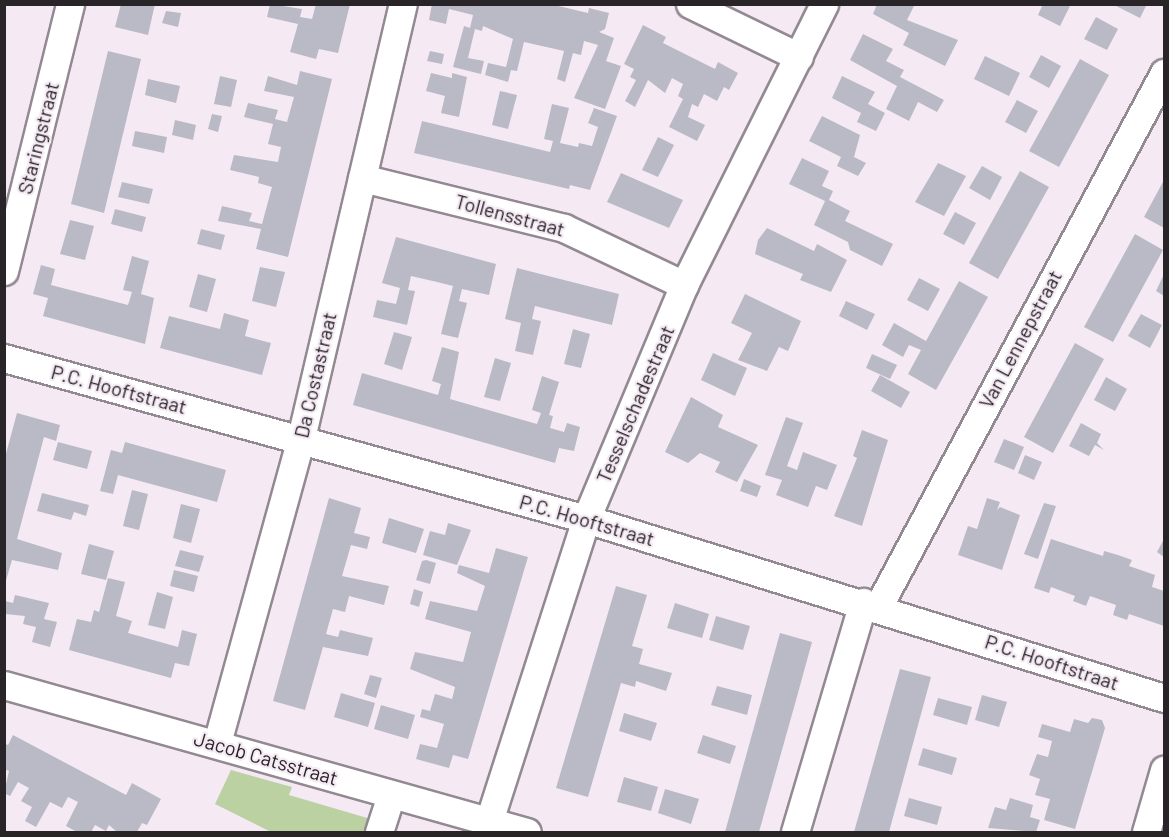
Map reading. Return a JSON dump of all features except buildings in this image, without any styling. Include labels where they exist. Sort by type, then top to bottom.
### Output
[{"type":"street","name":"Staringstraat","points":[[4,271],[70,4]]},
{"type":"street","name":"Da Costastraat","points":[[217,743],[301,438],[403,4]]},
{"type":"street","points":[[690,4],[799,57]]},
{"type":"street","name":"Tesselschadestraat","points":[[489,821],[586,519],[684,285],[824,4]]},
{"type":"street","name":"Van Lennepstraat","points":[[795,832],[870,605],[1164,73]]},
{"type":"street","name":"Tollensstraat","points":[[362,178],[564,228],[684,285]]},
{"type":"street","name":"P.C. Hooftstraat","points":[[4,357],[586,519],[870,605],[1164,698]]},
{"type":"street","name":"Jacob Catsstraat","points":[[4,685],[527,832]]},
{"type":"street","points":[[1146,832],[1164,770]]},
{"type":"street","points":[[379,832],[391,795]]},
{"type":"green space","points":[[231,770],[292,787],[289,795],[374,820],[370,832],[271,832],[215,804]]}]
